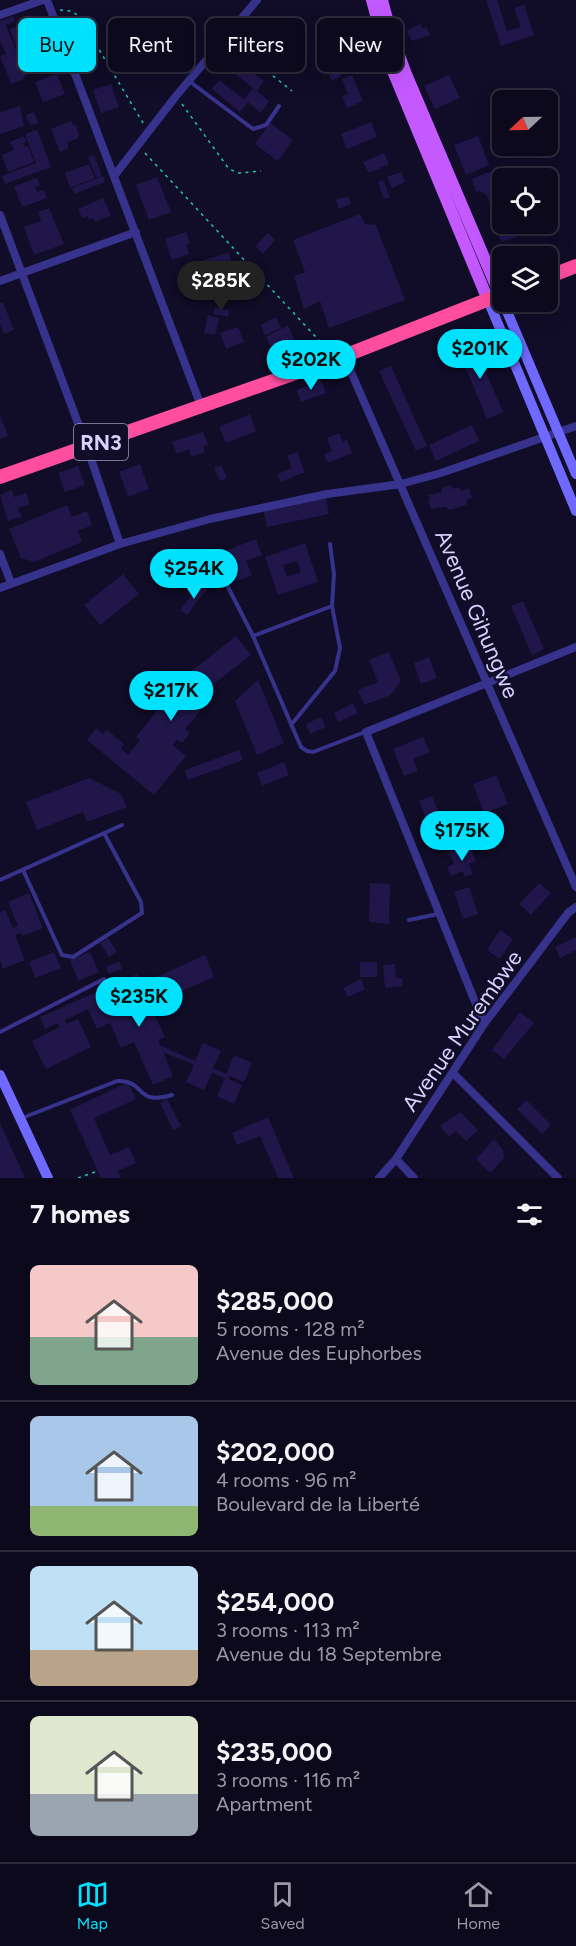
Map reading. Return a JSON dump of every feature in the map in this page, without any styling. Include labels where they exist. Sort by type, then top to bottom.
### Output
[{"type":"highway","points":[[558,273],[576,266]]},
{"type":"highway","name":"RN3","points":[[0,477],[340,358],[492,301]]},
{"type":"main road","points":[[372,0],[381,40],[401,76],[492,282]]},
{"type":"main road","points":[[382,0],[401,76]]},
{"type":"main road","points":[[504,312],[545,438],[576,511]]},
{"type":"main road","points":[[505,312],[576,474]]},
{"type":"main road","points":[[0,1075],[48,1178]]},
{"type":"street","points":[[0,15],[45,0],[51,9],[201,406]]},
{"type":"street","points":[[242,18],[257,0]]},
{"type":"street","points":[[114,176],[206,60]]},
{"type":"street","points":[[0,215],[87,447],[120,544]]},
{"type":"street","points":[[0,281],[136,232]]},
{"type":"street","name":"Avenue Gihungwe","points":[[340,358],[401,484],[576,887]]},
{"type":"street","points":[[0,588],[120,544],[240,512],[327,494],[401,484],[576,426]]},
{"type":"street","points":[[0,554],[11,584]]},
{"type":"street","points":[[484,1024],[366,732],[576,646]]},
{"type":"street","name":"Avenue Murembwe","points":[[379,1178],[396,1158],[484,1024],[568,913],[576,907]]},
{"type":"street","points":[[453,1073],[558,1178]]},
{"type":"street","points":[[396,1158],[414,1178]]},
{"type":"lane","points":[[189,81],[253,129],[266,125],[279,106]]},
{"type":"lane","points":[[291,725],[335,671],[340,648],[332,606],[334,574],[330,544]]},
{"type":"lane","points":[[223,577],[253,636],[301,747],[313,752],[366,732]]},
{"type":"lane","points":[[253,636],[332,606]]},
{"type":"lane","points":[[0,880],[122,825]]},
{"type":"lane","points":[[23,870],[62,955],[73,957],[142,913],[141,902],[104,833]]},
{"type":"lane","points":[[409,920],[439,914]]},
{"type":"lane","points":[[0,1032],[104,979]]},
{"type":"lane","points":[[21,1119],[117,1081],[126,1081],[134,1085],[147,1098],[154,1099],[172,1095]]},
{"type":"path","points":[[51,9],[71,11],[79,16],[149,132]]},
{"type":"path","points":[[266,72],[292,91]]},
{"type":"path","points":[[176,96],[229,169],[239,173],[261,171]]},
{"type":"path","points":[[138,146],[340,358]]},
{"type":"path","points":[[78,1178],[98,1171]]},
{"type":"building","points":[[486,0],[497,0],[507,31],[521,27],[514,8],[524,5],[534,35],[501,46]]},
{"type":"building","points":[[13,16],[15,21],[6,25],[18,55],[18,72],[25,72],[26,75],[24,79],[11,84],[0,56],[6,54],[0,40],[0,21]]},
{"type":"building","points":[[420,24],[423,29],[426,27],[430,35],[412,41],[407,31]]},
{"type":"building","points":[[18,26],[18,47],[16,47],[10,29]]},
{"type":"building","points":[[232,72],[252,72],[264,81],[257,91],[269,101],[261,113],[248,102],[240,112],[212,89],[219,80],[244,99],[253,88]]},
{"type":"building","points":[[328,72],[340,72],[341,76],[332,81]]},
{"type":"building","points":[[57,74],[65,94],[43,102],[35,82]]},
{"type":"building","points":[[352,75],[363,101],[347,108],[342,96],[348,94],[342,79]]},
{"type":"building","points":[[449,75],[460,98],[435,109],[424,86]]},
{"type":"building","points":[[111,84],[119,107],[101,113],[93,90]]},
{"type":"building","points":[[20,106],[24,126],[0,134],[0,112]]},
{"type":"building","points":[[34,112],[38,123],[30,125],[26,115]]},
{"type":"building","points":[[71,121],[73,125],[76,124],[79,138],[67,142],[69,148],[60,152],[51,129]]},
{"type":"building","points":[[371,122],[377,137],[347,149],[341,134]]},
{"type":"building","points":[[270,123],[293,140],[278,161],[255,144]]},
{"type":"building","points":[[37,130],[51,167],[5,184],[2,176],[36,163],[25,134]]},
{"type":"building","points":[[24,136],[26,142],[23,143],[25,147],[28,146],[34,162],[8,172],[2,155],[14,150],[10,142]]},
{"type":"building","points":[[478,136],[489,165],[466,175],[454,145]]},
{"type":"building","points":[[384,153],[389,164],[369,173],[363,162]]},
{"type":"building","points":[[94,155],[102,176],[96,177],[88,157]]},
{"type":"building","points":[[89,164],[95,178],[70,188],[65,173]]},
{"type":"building","points":[[401,172],[405,182],[392,188],[387,177]]},
{"type":"building","points":[[488,172],[492,173],[492,212],[487,195],[480,191],[476,192],[472,179]]},
{"type":"building","points":[[103,176],[105,182],[74,194],[72,188]]},
{"type":"building","points":[[157,177],[171,212],[149,220],[136,185]]},
{"type":"building","points":[[37,178],[40,186],[35,187],[37,192],[44,190],[47,198],[22,207],[14,186]]},
{"type":"building","points":[[383,180],[390,197],[384,199],[378,182]]},
{"type":"building","points":[[348,196],[351,204],[339,209],[336,200]]},
{"type":"building","points":[[103,198],[111,215],[95,222],[94,218],[89,220],[88,216],[82,218],[78,209]]},
{"type":"building","points":[[49,208],[64,244],[34,255],[24,227],[41,221],[38,212]]},
{"type":"building","points":[[360,214],[365,224],[376,225],[405,300],[329,328],[320,301],[304,309],[294,276],[305,272],[293,240]]},
{"type":"building","points":[[186,232],[190,244],[186,245],[189,254],[172,260],[165,239]]},
{"type":"building","points":[[268,233],[275,240],[263,254],[255,246]]},
{"type":"building","points":[[499,234],[516,234],[517,237],[501,242]]},
{"type":"building","points":[[228,253],[237,271],[233,272],[235,279],[212,286],[204,260]]},
{"type":"building","points":[[199,269],[206,288],[184,296],[177,278]]},
{"type":"building","points":[[252,278],[260,290],[253,294],[244,283]]},
{"type":"building","points":[[3,302],[14,330],[4,334],[0,325],[0,303]]},
{"type":"building","points":[[215,307],[229,310],[228,317],[213,314]]},
{"type":"building","points":[[208,315],[219,318],[215,335],[204,333]]},
{"type":"building","points":[[276,317],[281,328],[265,335],[261,325]]},
{"type":"building","points":[[288,325],[296,345],[275,356],[266,337]]},
{"type":"building","points":[[238,327],[244,342],[226,349],[220,333]]},
{"type":"building","points":[[473,342],[503,412],[487,419],[457,348]]},
{"type":"building","points":[[391,366],[427,446],[416,451],[379,371]]},
{"type":"building","points":[[321,380],[326,393],[301,402],[297,390]]},
{"type":"building","points":[[250,414],[256,431],[226,443],[219,427]]},
{"type":"building","points":[[0,415],[8,436],[0,439]]},
{"type":"building","points":[[472,425],[479,441],[436,461],[429,445]]},
{"type":"building","points":[[203,432],[208,444],[203,446],[205,452],[192,457],[189,449],[177,454],[172,442]]},
{"type":"building","points":[[339,433],[343,442],[347,440],[352,453],[328,463],[324,455],[332,451],[327,438]]},
{"type":"building","points":[[297,452],[305,472],[281,482],[277,474],[292,468],[287,456]]},
{"type":"building","points":[[140,464],[149,489],[128,497],[119,472]]},
{"type":"building","points":[[221,465],[227,478],[220,481],[214,468]]},
{"type":"building","points":[[78,466],[85,485],[65,492],[58,473]]},
{"type":"building","points":[[450,485],[453,489],[459,487],[461,491],[469,488],[472,498],[466,500],[468,504],[450,510],[445,507],[431,509],[428,501],[430,500],[429,495],[442,492],[441,489]]},
{"type":"building","points":[[12,490],[14,497],[26,493],[30,504],[18,508],[22,517],[8,521],[0,495]]},
{"type":"building","points":[[326,497],[329,514],[267,527],[263,510]]},
{"type":"building","points":[[67,505],[72,517],[87,511],[92,525],[78,531],[82,542],[34,562],[21,558],[9,529]]},
{"type":"building","points":[[256,539],[262,555],[246,561],[252,575],[237,581],[225,551]]},
{"type":"building","points":[[305,543],[318,582],[278,595],[265,557]],"holes":[[[297,561],[301,572],[287,577],[283,565]]]},
{"type":"building","points":[[123,574],[139,594],[100,625],[84,605]]},
{"type":"building","points":[[201,584],[207,589],[187,615],[180,610]]},
{"type":"building","points":[[523,601],[544,649],[532,655],[511,606]]},
{"type":"building","points":[[236,636],[251,655],[211,686],[216,692],[208,698],[209,700],[185,729],[190,733],[182,743],[177,740],[173,745],[186,756],[154,795],[87,740],[96,728],[103,734],[107,730],[124,744],[121,748],[128,755],[140,740],[136,737],[183,678]]},
{"type":"building","points":[[389,652],[401,681],[391,695],[364,705],[358,690],[378,682],[369,660]]},
{"type":"building","points":[[429,657],[437,678],[421,684],[414,663]]},
{"type":"building","points":[[258,680],[284,743],[257,755],[235,701]]},
{"type":"building","points":[[353,703],[358,713],[338,722],[334,713]]},
{"type":"building","points":[[321,717],[326,727],[310,734],[306,724]]},
{"type":"building","points":[[423,737],[430,752],[413,759],[418,771],[404,776],[393,749]]},
{"type":"building","points":[[239,750],[243,760],[188,780],[185,770]]},
{"type":"building","points":[[284,762],[289,775],[262,786],[257,773]]},
{"type":"building","points":[[496,775],[508,804],[484,813],[473,784]]},
{"type":"building","points":[[89,778],[121,794],[127,807],[87,822],[83,812],[37,830],[26,802]]},
{"type":"building","points":[[432,796],[441,817],[428,823],[419,801]]},
{"type":"building","points":[[462,847],[464,851],[471,848],[476,861],[469,864],[473,874],[465,877],[463,871],[451,876],[447,867],[454,864],[449,852]]},
{"type":"building","points":[[370,883],[390,884],[389,924],[369,922]]},
{"type":"building","points":[[539,883],[551,893],[531,915],[519,904]]},
{"type":"building","points":[[469,887],[478,914],[463,919],[454,892]]},
{"type":"building","points":[[29,893],[43,928],[22,936],[21,933],[15,935],[25,960],[3,969],[0,960],[0,912],[5,910],[13,928],[18,926],[8,902]]},
{"type":"building","points":[[500,930],[513,939],[500,959],[487,950]]},
{"type":"building","points":[[576,937],[576,950],[560,958],[555,947]]},
{"type":"building","points":[[108,938],[117,952],[109,957],[100,943]]},
{"type":"building","points":[[54,952],[61,968],[35,978],[29,962]]},
{"type":"building","points":[[90,952],[99,972],[78,981],[70,960]]},
{"type":"building","points":[[205,955],[214,977],[150,1005],[165,1037],[158,1040],[160,1045],[195,1061],[203,1043],[221,1051],[213,1068],[226,1074],[234,1055],[252,1063],[244,1082],[230,1076],[229,1079],[242,1085],[234,1104],[217,1096],[225,1078],[212,1073],[204,1090],[186,1082],[194,1065],[163,1052],[173,1076],[153,1085],[134,1042],[121,1048],[110,1023],[97,1029],[88,1009],[65,1020],[66,1024],[78,1019],[91,1047],[46,1069],[32,1041],[60,1027],[58,1023],[45,1029],[40,1017],[137,974],[141,984]]},
{"type":"building","points":[[119,961],[122,969],[109,974],[106,967]]},
{"type":"building","points":[[360,962],[377,962],[377,977],[360,977]]},
{"type":"building","points":[[395,964],[396,978],[402,978],[403,986],[385,988],[383,965]]},
{"type":"building","points":[[361,979],[365,989],[348,997],[343,988]]},
{"type":"building","points":[[520,1012],[534,1023],[504,1059],[492,1050]]},
{"type":"building","points":[[128,1082],[136,1099],[94,1118],[110,1155],[129,1147],[136,1163],[118,1171],[121,1178],[101,1178],[70,1110]]},
{"type":"building","points":[[167,1099],[181,1126],[173,1130],[160,1103]]},
{"type":"building","points":[[526,1100],[551,1125],[542,1134],[517,1109]]},
{"type":"building","points":[[460,1112],[478,1130],[466,1141],[456,1131],[449,1137],[440,1126]]},
{"type":"building","points":[[268,1117],[294,1178],[278,1178],[260,1136],[237,1145],[232,1133]]},
{"type":"building","points":[[0,1123],[25,1178],[0,1178]]},
{"type":"building","points":[[494,1139],[503,1150],[504,1158],[490,1173],[476,1159]]}]
